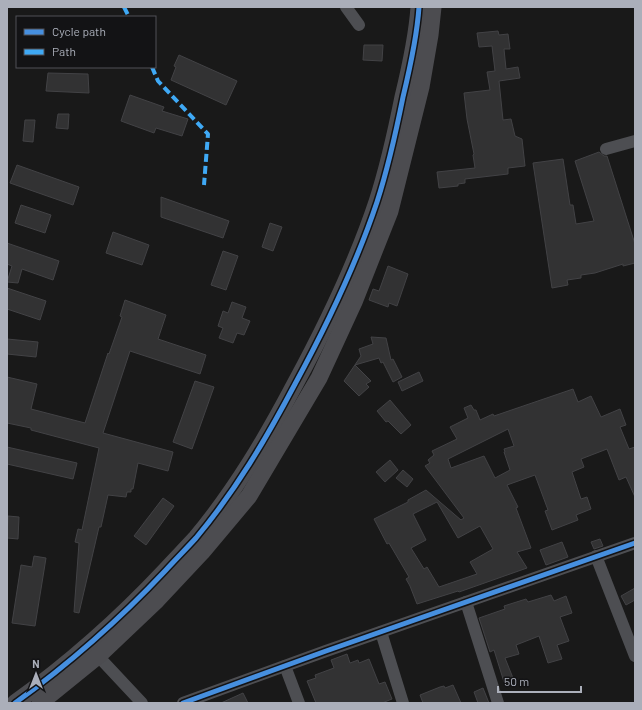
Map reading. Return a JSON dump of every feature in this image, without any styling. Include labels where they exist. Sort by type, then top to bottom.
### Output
[{"type":"street","points":[[346,7],[359,24],[354,7]]},
{"type":"street","points":[[15,703],[48,679],[117,619],[146,591],[195,538],[243,476],[281,411],[320,339],[347,280],[377,201],[395,136],[409,72],[419,7]]},
{"type":"street","points":[[40,703],[98,656],[157,600],[202,552],[249,496],[319,378],[354,302],[390,211],[421,87],[433,7]]},
{"type":"street","points":[[606,149],[635,141]]},
{"type":"street","points":[[183,703],[635,542]]},
{"type":"street","points":[[596,556],[635,656]]},
{"type":"street","points":[[466,602],[498,703]]},
{"type":"street","points":[[380,632],[403,703]]},
{"type":"street","points":[[98,656],[139,702]]},
{"type":"street","points":[[285,666],[299,703]]},
{"type":"building","points":[[498,31],[499,35],[508,34],[510,49],[504,49],[506,69],[518,67],[520,78],[499,81],[503,120],[511,119],[515,136],[522,139],[525,166],[508,168],[508,174],[465,179],[465,183],[458,184],[458,186],[439,188],[437,172],[475,168],[464,93],[490,90],[487,72],[495,71],[492,46],[479,47],[477,33]]},
{"type":"building","points":[[364,45],[383,45],[382,61],[363,60]]},
{"type":"building","points":[[179,55],[237,81],[226,105],[171,80],[176,67],[174,66]]},
{"type":"building","points":[[48,73],[88,74],[89,93],[46,91]]},
{"type":"building","points":[[130,95],[164,107],[162,111],[188,119],[182,136],[156,128],[154,133],[121,121]]},
{"type":"building","points":[[58,114],[69,114],[68,129],[56,128]]},
{"type":"building","points":[[25,120],[35,120],[33,142],[23,141]]},
{"type":"building","points":[[599,152],[604,156],[607,156],[635,244],[635,263],[623,266],[623,264],[595,273],[581,275],[581,278],[567,280],[568,285],[552,288],[533,163],[563,159],[570,205],[573,205],[576,224],[594,221],[575,161]]},
{"type":"building","points":[[17,165],[79,187],[73,205],[10,183]]},
{"type":"building","points":[[161,197],[229,221],[223,238],[161,217]]},
{"type":"building","points":[[21,205],[51,215],[45,233],[15,223]]},
{"type":"building","points":[[270,223],[282,227],[273,251],[262,247]]},
{"type":"building","points":[[113,232],[149,245],[142,265],[106,253]]},
{"type":"building","points":[[7,243],[59,261],[53,280],[22,269],[18,283],[7,282],[12,266],[7,264]]},
{"type":"building","points":[[223,251],[238,256],[226,290],[211,285]]},
{"type":"building","points":[[388,266],[408,274],[397,306],[389,303],[388,307],[369,300],[373,289],[379,291]]},
{"type":"building","points":[[7,288],[46,301],[40,320],[7,309]]},
{"type":"building","points":[[125,300],[166,315],[158,339],[206,355],[200,374],[130,351],[103,433],[173,452],[168,471],[138,463],[133,489],[131,489],[131,492],[127,492],[126,497],[108,495],[79,613],[74,612],[79,543],[75,542],[78,529],[82,530],[99,448],[31,430],[31,428],[7,423],[7,377],[37,384],[31,409],[85,423],[108,353],[109,354],[122,317],[120,316]]},
{"type":"building","points":[[232,302],[246,307],[242,318],[250,321],[244,335],[237,333],[233,343],[219,338],[223,328],[218,326],[223,311],[228,313]]},
{"type":"building","points":[[371,337],[386,338],[391,360],[393,359],[402,377],[393,382],[383,362],[381,363],[379,358],[355,365],[371,381],[366,384],[369,387],[359,396],[344,381],[361,356],[359,349],[373,344]]},
{"type":"building","points":[[7,339],[38,342],[36,357],[7,354]]},
{"type":"building","points":[[419,372],[423,381],[402,391],[398,382]]},
{"type":"building","points":[[195,381],[214,387],[192,449],[173,442]]},
{"type":"building","points":[[573,389],[578,402],[591,396],[601,417],[620,409],[626,425],[620,427],[629,449],[635,447],[635,497],[626,477],[619,480],[607,449],[581,459],[584,467],[572,472],[581,499],[587,497],[591,509],[576,515],[578,520],[552,530],[545,511],[548,510],[535,475],[507,485],[518,507],[516,508],[531,548],[517,552],[527,568],[459,592],[458,591],[417,604],[406,579],[409,577],[389,543],[387,544],[374,519],[408,502],[408,500],[426,490],[461,520],[464,518],[425,466],[430,463],[428,460],[434,455],[432,451],[457,439],[450,427],[468,418],[464,408],[471,405],[474,410],[476,410],[480,420],[493,414],[494,416]],"holes":[[[508,429],[514,446],[504,449],[510,470],[495,478],[484,456],[451,468],[448,459]],[[437,502],[458,538],[480,526],[493,549],[470,562],[477,574],[439,587],[427,567],[424,569],[411,548],[426,540],[413,514]]]},
{"type":"building","points":[[390,400],[411,425],[401,434],[388,421],[386,422],[377,411]]},
{"type":"building","points":[[7,447],[77,463],[73,479],[7,464]]},
{"type":"building","points":[[390,460],[398,470],[385,482],[376,472]]},
{"type":"building","points":[[403,470],[413,479],[407,487],[396,478]]},
{"type":"building","points":[[163,498],[174,506],[146,545],[134,536]]},
{"type":"building","points":[[8,516],[19,517],[18,539],[7,538]]},
{"type":"building","points":[[600,539],[603,546],[594,549],[591,542]]},
{"type":"building","points":[[562,542],[568,557],[546,565],[540,550]]},
{"type":"building","points":[[34,556],[46,558],[35,626],[12,623],[21,565],[32,567]]},
{"type":"building","points":[[635,588],[635,600],[626,605],[621,596]]},
{"type":"building","points":[[551,595],[554,601],[566,596],[572,613],[560,617],[569,641],[557,645],[562,659],[548,663],[539,636],[516,645],[519,654],[505,658],[513,678],[504,682],[494,650],[490,652],[479,618],[505,609],[504,606],[526,599],[528,602]]},
{"type":"building","points":[[347,654],[350,663],[358,660],[359,663],[369,659],[379,684],[385,682],[392,699],[382,703],[316,703],[307,681],[316,678],[315,675],[334,668],[331,660]]},
{"type":"building","points":[[453,685],[461,703],[423,703],[420,695],[440,687],[444,686],[445,688]]},
{"type":"building","points":[[483,688],[489,703],[478,703],[474,692]]},
{"type":"building","points":[[243,693],[248,703],[221,703]]},
{"type":"marked path","points":[[124,7],[128,16]]},
{"type":"marked path","points":[[152,68],[158,81],[208,134],[204,185]]},
{"type":"cycle path","points":[[15,703],[55,673],[93,641],[130,607],[196,538],[211,520],[250,464],[273,425],[318,340],[350,272],[369,225],[381,189],[395,137],[413,52],[419,7]]},
{"type":"cycle path","points":[[183,703],[326,651],[635,543]]}]
